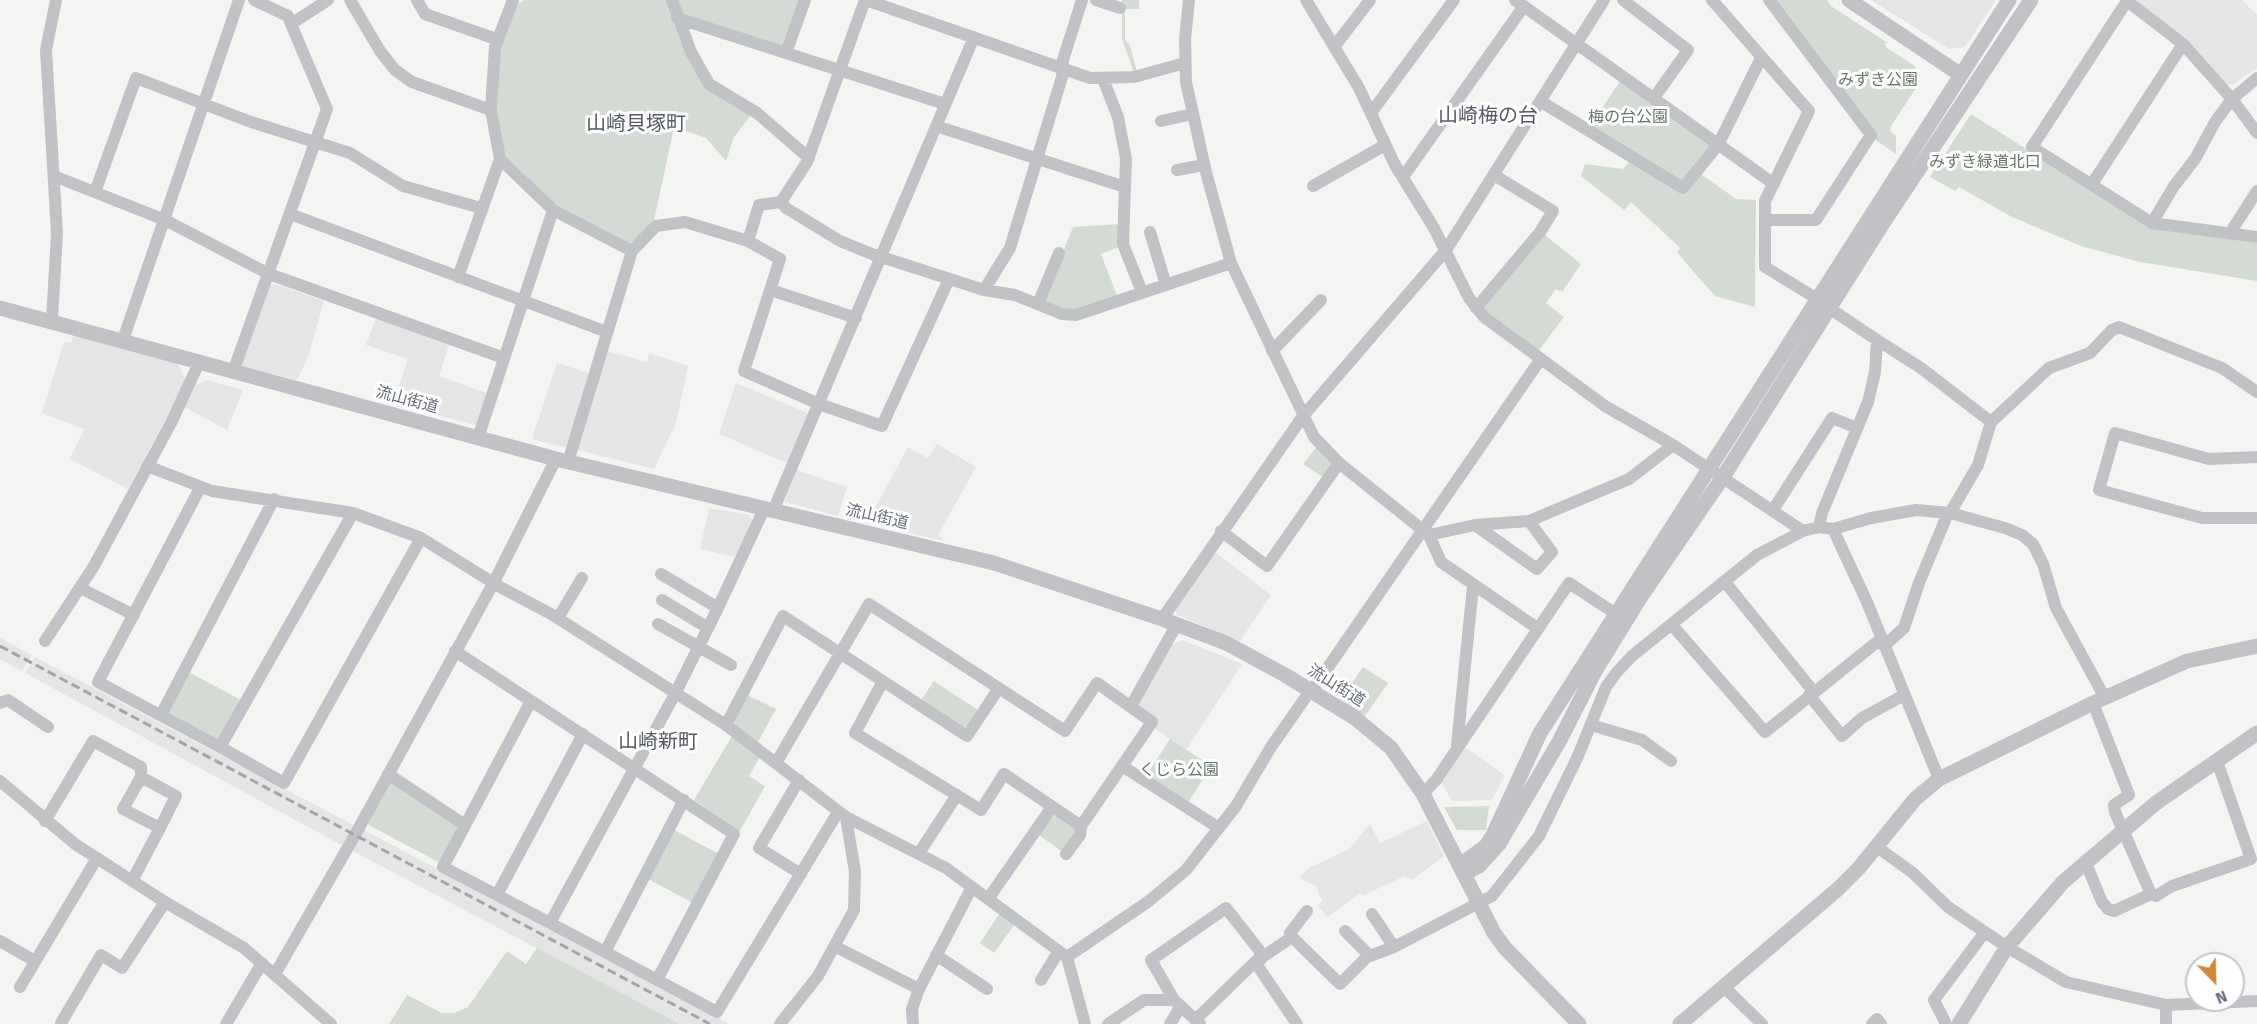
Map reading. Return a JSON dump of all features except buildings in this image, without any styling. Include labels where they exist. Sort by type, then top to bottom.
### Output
[{"type":"street","points":[[52,320],[57,233],[46,50],[56,0]]},
{"type":"street","points":[[123,340],[239,0]]},
{"type":"street","points":[[233,372],[327,109],[288,16],[254,0]]},
{"type":"street","points":[[291,24],[328,0]]},
{"type":"street","points":[[350,0],[380,51],[395,70],[412,82],[491,110]]},
{"type":"street","points":[[417,0],[425,14],[496,39]]},
{"type":"street","points":[[458,277],[500,159],[491,110],[496,39],[513,0]]},
{"type":"street","points":[[672,0],[691,52],[709,84],[715,90],[757,113],[809,158]]},
{"type":"street","points":[[786,53],[805,0]]},
{"type":"street","points":[[748,241],[759,205],[781,202],[809,158],[865,0],[1090,78],[1134,77],[1185,63]]},
{"type":"street","points":[[984,290],[1010,248],[1038,159],[1063,68],[1063,60],[1083,0]]},
{"type":"street","points":[[1096,0],[1120,8]]},
{"type":"street","points":[[1189,0],[1185,63],[1193,114],[1204,165],[1232,263],[1314,437],[1339,463],[1425,532],[1441,562],[1473,586],[1538,628]]},
{"type":"street","points":[[1306,0],[1371,113],[1385,146],[1446,250],[1476,308],[1508,337],[1632,424],[1673,445],[1803,531]]},
{"type":"street","points":[[1334,47],[1370,0]]},
{"type":"street","points":[[1371,113],[1454,0]]},
{"type":"street","points":[[1131,705],[1170,621],[1221,531],[1303,416],[1446,250],[1604,0]]},
{"type":"street","points":[[1623,0],[1688,50],[1654,98]]},
{"type":"street","points":[[1712,0],[1809,111],[1765,201],[1765,267],[1921,368],[1991,422]]},
{"type":"street","points":[[1765,220],[1816,220],[1871,135],[1769,0]]},
{"type":"street","points":[[1849,0],[1961,75]]},
{"type":"street","points":[[2009,0],[1961,75],[1824,304],[1723,477],[1640,598],[1591,679],[1560,740],[1494,851],[1471,870],[1462,868],[1467,860],[1486,846],[1493,835],[1540,734],[1709,468],[1824,304],[2031,0]]},
{"type":"street","points":[[2257,133],[2232,99],[2183,44],[2127,1],[2032,147],[2152,223],[2257,237]]},
{"type":"street","points":[[1403,177],[1520,3],[1774,184]]},
{"type":"street","points":[[677,18],[945,104]]},
{"type":"street","points":[[550,923],[675,694],[769,510],[819,405],[974,37]]},
{"type":"street","points":[[2092,184],[2183,44]]},
{"type":"street","points":[[1540,101],[1683,188],[1718,145],[1761,58]]},
{"type":"street","points":[[95,192],[136,78],[315,143],[350,153],[403,186],[481,208]]},
{"type":"street","points":[[2152,223],[2174,186],[2195,159],[2207,134],[2232,99],[2257,78]]},
{"type":"street","points":[[1103,79],[1123,136],[1125,187],[1123,244],[1142,292]]},
{"type":"street","points":[[1161,121],[1193,114]]},
{"type":"street","points":[[936,126],[1125,187]]},
{"type":"street","points":[[1313,186],[1385,146]]},
{"type":"street","points":[[500,159],[553,210],[632,251]]},
{"type":"street","points":[[1177,170],[1204,165]]},
{"type":"street","points":[[1476,308],[1540,232],[1553,211],[1494,175]]},
{"type":"street","points":[[54,176],[165,220],[269,274],[504,358]]},
{"type":"street","points":[[2230,233],[2257,192]]},
{"type":"street","points":[[781,202],[786,208],[840,241],[880,257],[984,290],[1015,294],[1062,314],[1076,315],[1232,263]]},
{"type":"street","points":[[478,438],[553,210]]},
{"type":"street","points":[[290,214],[607,332]]},
{"type":"street","points":[[275,974],[562,460],[607,332],[632,251],[656,226],[685,222],[748,241],[780,259],[744,371],[819,405],[882,426],[949,279]]},
{"type":"street","points":[[1150,232],[1166,285]]},
{"type":"street","points":[[1038,304],[1059,253]]},
{"type":"street","points":[[771,290],[856,318]]},
{"type":"street","points":[[1272,351],[1322,300]]},
{"type":"street","name":"流山街道","points":[[0,308],[52,320],[199,363],[562,460],[994,563],[1170,621],[1226,643],[1354,718],[1391,748],[1423,794],[1478,903],[1505,948],[1579,1024]]},
{"type":"street","points":[[1672,625],[1765,732],[1811,693],[1904,628],[1919,582],[1949,513],[1978,465],[1991,422],[2049,368],[2090,353],[2112,330],[2119,327],[2222,368],[2257,392]]},
{"type":"street","points":[[1819,526],[1822,513],[1868,402],[1875,372],[1877,340]]},
{"type":"street","points":[[1041,980],[1063,954],[1169,887],[1219,828],[1310,692],[1425,532],[1540,360]]},
{"type":"street","points":[[45,641],[80,588],[176,414],[199,363]]},
{"type":"street","points":[[1773,510],[1832,418],[1857,428]]},
{"type":"street","points":[[2257,457],[2209,459],[2115,433],[2099,490],[2202,518],[2257,518]]},
{"type":"street","points":[[1425,532],[1529,521],[1629,479],[1673,445]]},
{"type":"street","points":[[1221,531],[1267,566],[1339,463]]},
{"type":"street","points":[[147,466],[200,488],[353,513],[421,538],[558,618],[726,725],[842,815],[946,868],[1063,954],[1084,1024]]},
{"type":"street","points":[[200,488],[98,682],[284,783],[421,538]]},
{"type":"street","points":[[161,715],[274,499]]},
{"type":"street","points":[[1307,911],[1290,933],[1340,984],[1370,957],[1394,947],[1496,892],[1539,836],[1591,725],[1606,687],[1632,656],[1757,555],[1803,531],[1819,526],[1833,529],[1903,510],[1949,513],[2005,528],[2033,544],[2043,564],[2056,608],[2099,700],[2128,795],[2114,804],[2151,894]]},
{"type":"street","points":[[220,747],[353,513]]},
{"type":"street","points":[[1475,525],[1537,569],[1552,552],[1529,521]]},
{"type":"street","points":[[1833,529],[1883,642],[1938,779]]},
{"type":"street","points":[[661,574],[718,608]]},
{"type":"street","points":[[558,618],[582,578]]},
{"type":"street","points":[[1725,582],[1842,736],[1862,717],[1904,695]]},
{"type":"street","points":[[1423,794],[1569,583],[1617,614]]},
{"type":"street","points":[[1456,749],[1473,586]]},
{"type":"street","points":[[80,588],[134,615]]},
{"type":"street","points":[[662,600],[708,628]]},
{"type":"street","points":[[776,763],[869,604],[1065,731],[1097,683],[1152,722],[1081,826],[1080,835],[1066,854]]},
{"type":"street","points":[[726,725],[783,616],[882,683],[967,736],[999,688]]},
{"type":"street","points":[[658,624],[731,665]]},
{"type":"street","points":[[1680,1024],[1838,889],[1877,847],[1915,799],[1938,779],[2099,700],[2187,661],[2257,646]]},
{"type":"street","points":[[455,651],[734,834],[657,980]]},
{"type":"street","points":[[1591,679],[1606,687]]},
{"type":"street","points":[[882,683],[855,733],[981,810],[1004,774],[1081,826]]},
{"type":"street","points":[[0,703],[8,700],[48,727]]},
{"type":"street","points":[[531,701],[443,867],[717,1012],[801,874],[842,815]]},
{"type":"street","points":[[1462,704],[1478,715]]},
{"type":"street","points":[[1591,725],[1642,740],[1671,761]]},
{"type":"street","points":[[1959,1024],[2007,947],[2040,907],[2085,861],[2123,828],[2257,733]]},
{"type":"street","points":[[497,895],[583,734]]},
{"type":"street","points":[[45,821],[93,741],[141,767],[141,777],[123,809],[160,828]]},
{"type":"street","points":[[2085,861],[2102,902],[2108,909],[2114,911],[2151,894],[2156,896],[2172,886],[2251,859],[2217,761]]},
{"type":"street","points":[[1122,766],[1219,828]]},
{"type":"street","points":[[388,774],[465,825]]},
{"type":"street","points":[[134,879],[176,795],[141,777]]},
{"type":"street","points":[[799,780],[759,848],[801,874]]},
{"type":"street","points":[[0,781],[45,821],[97,858],[134,879],[165,902],[244,948],[331,1024]]},
{"type":"street","points":[[919,853],[957,795]]},
{"type":"street","points":[[605,952],[684,800]]},
{"type":"street","points":[[988,898],[1052,807]]},
{"type":"street","points":[[780,1024],[818,976],[836,947],[854,910],[856,893],[842,815]]},
{"type":"street","points":[[1877,847],[1913,873],[1948,907],[2007,947],[2066,982],[2166,1005],[2257,1001]]},
{"type":"street","points":[[20,987],[97,858]]},
{"type":"street","points":[[913,1024],[912,1009],[919,989],[972,887]]},
{"type":"street","points":[[61,1023],[101,955],[123,968],[165,902]]},
{"type":"street","points":[[1292,937],[1258,960],[1198,1022],[1178,1003],[1151,960],[1226,908],[1259,950],[1258,960],[1297,1024]]},
{"type":"street","points":[[1372,914],[1394,947]]},
{"type":"street","points":[[1345,931],[1370,957]]},
{"type":"street","points":[[1946,1024],[1934,1000],[1985,932]]},
{"type":"street","points":[[0,941],[35,961]]},
{"type":"street","points":[[836,947],[919,989]]},
{"type":"street","points":[[936,955],[987,989]]},
{"type":"street","points":[[226,1024],[262,963]]},
{"type":"street","points":[[1723,986],[1762,1024]]},
{"type":"street","points":[[1108,1024],[1144,1000],[1178,1003]]},
{"type":"street","points":[[1170,1024],[1178,1003]]},
{"type":"street","points":[[2166,1005],[2166,1024]]},
{"type":"street","points":[[1872,1024],[1877,1019],[1881,1024]]},
{"type":"shaded area","points":[[1871,0],[1996,0],[1965,47],[1949,49]]},
{"type":"shaded area","points":[[2135,0],[2242,0],[2257,15],[2257,68],[2232,85],[2227,84],[2200,55]]},
{"type":"shaded area","points":[[275,284],[324,301],[308,357],[297,380],[241,366],[270,285]]},
{"type":"shaded area","points":[[376,318],[449,345],[439,376],[489,394],[479,426],[393,404],[408,359],[366,345]]},
{"type":"shaded area","points":[[74,334],[178,363],[186,381],[128,489],[70,459],[84,429],[42,413],[64,342],[71,343]]},
{"type":"shaded area","points":[[607,351],[647,362],[649,353],[688,366],[676,423],[654,469],[577,450]]},
{"type":"shaded area","points":[[557,363],[589,373],[567,448],[532,439]]},
{"type":"shaded area","points":[[207,380],[243,390],[227,430],[185,407],[196,385]]},
{"type":"shaded area","points":[[736,383],[810,414],[789,464],[719,434]]},
{"type":"shaded area","points":[[937,444],[976,467],[938,535],[944,539],[943,541],[867,523],[908,447],[928,458]]},
{"type":"shaded area","points":[[797,470],[847,487],[838,516],[784,502]]},
{"type":"shaded area","points":[[709,508],[749,515],[753,521],[735,557],[700,549]]},
{"type":"shaded area","points":[[1214,551],[1271,595],[1240,641],[1177,615],[1175,610]]},
{"type":"shaded area","points":[[0,638],[32,655],[22,671],[0,659]]},
{"type":"shaded area","points":[[1183,640],[1242,664],[1186,750],[1154,728],[1159,721],[1140,707],[1139,703],[1171,645]]},
{"type":"shaded area","points":[[35,657],[355,826],[345,847],[25,673]]},
{"type":"shaded area","points":[[1463,746],[1505,775],[1492,800],[1452,801],[1440,780]]},
{"type":"shaded area","points":[[1427,821],[1444,856],[1412,880],[1405,876],[1364,895],[1359,894],[1328,917],[1318,906],[1322,901],[1316,886],[1299,878],[1309,868],[1349,849],[1370,824],[1380,843]]},
{"type":"shaded area","points":[[362,829],[729,1024],[680,1024],[351,850]]},
{"type":"green space","points":[[525,0],[668,0],[705,85],[752,114],[734,137],[726,161],[706,138],[674,127],[654,221],[633,243],[628,243],[553,203],[504,154],[497,108],[501,40],[518,4]]},
{"type":"green space","points":[[675,0],[802,0],[785,46],[781,48],[681,15]]},
{"type":"green space","points":[[1122,0],[1139,0],[1139,9],[1125,9],[1125,39],[1130,46],[1137,72],[1134,73],[1122,39]]},
{"type":"green space","name":"みずき公園","points":[[1775,0],[1827,0],[1831,6],[1888,43],[1884,43],[1887,48],[1915,66],[1920,82],[1891,126],[1890,131],[1896,136],[1896,154],[1874,139],[1877,134]]},
{"type":"green space","name":"梅の台公園","points":[[1620,81],[1709,143],[1710,148],[1684,179],[1679,180],[1590,126]]},
{"type":"green space","name":"みずき緑道北口","points":[[1971,114],[2151,228],[2257,243],[2257,281],[2140,262],[2081,246],[2012,217],[1959,187],[1955,191],[1930,177]]},
{"type":"green space","points":[[1629,162],[1684,195],[1701,174],[1736,199],[1756,200],[1755,307],[1715,296],[1677,252],[1680,248],[1631,202],[1624,210],[1581,176],[1585,164],[1623,169]]},
{"type":"green space","points":[[1120,224],[1121,246],[1101,254],[1118,298],[1077,313],[1043,301],[1073,227]]},
{"type":"green space","points":[[1544,234],[1581,264],[1562,292],[1556,289],[1546,303],[1564,317],[1537,353],[1484,312],[1484,307]]},
{"type":"green space","points":[[1317,446],[1331,462],[1331,467],[1324,478],[1303,464]]},
{"type":"green space","points":[[1363,667],[1388,683],[1365,716],[1340,700]]},
{"type":"green space","points":[[189,672],[241,700],[220,737],[215,740],[170,716],[168,711]]},
{"type":"green space","points":[[934,681],[978,710],[967,726],[962,727],[921,700]]},
{"type":"green space","points":[[747,695],[776,709],[758,742],[735,726],[734,721]]},
{"type":"green space","points":[[732,736],[760,757],[749,776],[765,786],[740,831],[694,800]]},
{"type":"green space","name":"くじら公園","points":[[1170,739],[1211,766],[1188,803],[1146,776]]},
{"type":"green space","points":[[392,782],[456,824],[458,830],[440,863],[365,823],[387,784]]},
{"type":"green space","points":[[1489,806],[1486,830],[1457,830],[1444,807]]},
{"type":"green space","points":[[1056,816],[1076,829],[1077,834],[1064,853],[1039,835],[1051,817]]},
{"type":"green space","points":[[674,830],[719,854],[693,903],[648,879]]},
{"type":"green space","points":[[1000,913],[1015,924],[994,953],[980,943]]},
{"type":"green space","points":[[537,948],[680,1024],[389,1024],[407,995],[442,1013],[454,1013],[468,1007],[507,951],[526,964]]},
{"type":"railway","points":[[0,646],[710,1024]]},
{"type":"district","name":"山崎梅の台","points":[[1488,116]]},
{"type":"district","name":"山崎貝塚町","points":[[636,124]]},
{"type":"district","name":"山崎新町","points":[[658,742]]}]
